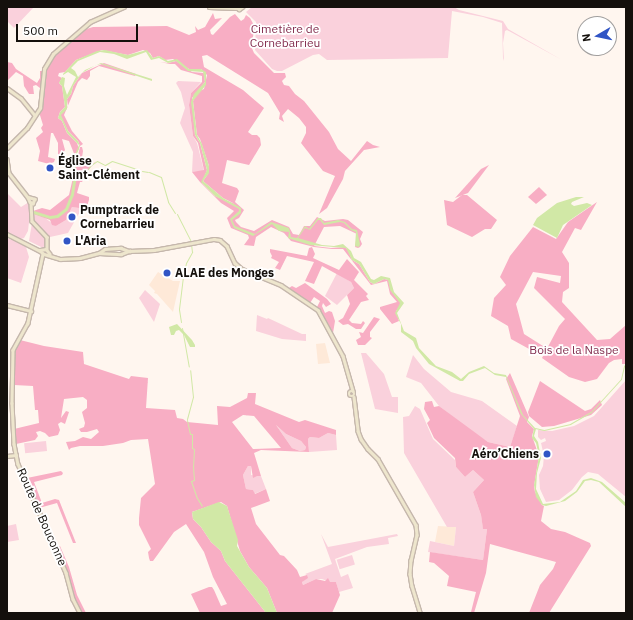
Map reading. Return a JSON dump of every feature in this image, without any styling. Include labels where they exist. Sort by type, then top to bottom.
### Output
[{"type":"street","points":[[7,148],[25,129],[40,108],[44,69],[53,54],[90,22],[124,7]]},
{"type":"street","points":[[209,7],[237,7],[239,9],[242,7]]},
{"type":"street","points":[[7,88],[24,101],[35,115]]},
{"type":"street","name":"Route de Bouconne","points":[[7,158],[9,173],[31,202],[33,224],[47,236],[48,240],[28,323],[13,350],[12,418],[16,455],[66,573],[73,599],[80,613]]},
{"type":"street","points":[[7,234],[60,259],[70,259],[104,252],[118,254],[123,251]]},
{"type":"street","points":[[104,252],[110,248],[123,251],[154,250],[191,243],[220,240],[226,246],[235,263],[242,270],[281,285],[318,310],[343,356],[350,383],[351,392],[349,394],[353,397]]},
{"type":"street","points":[[7,305],[31,311]]},
{"type":"street","points":[[351,392],[355,394],[353,397],[360,439],[378,459],[416,525],[417,535],[411,560],[410,574],[420,613]]},
{"type":"street","points":[[7,456],[16,455]]},
{"type":"shaded area","points":[[105,50],[128,55],[147,50],[153,58],[159,56],[168,61],[177,59],[189,69],[201,69],[206,72],[206,85],[193,101],[197,135],[202,144],[209,166],[209,173],[203,181],[223,198],[241,208],[241,213],[232,220],[235,226],[255,234],[271,222],[289,228],[291,237],[297,238],[305,226],[309,229],[318,218],[321,218],[324,223],[338,220],[345,222],[352,229],[357,230],[360,244],[359,247],[355,246],[356,232],[351,230],[344,223],[340,222],[324,225],[320,220],[318,220],[310,230],[305,228],[298,238],[322,245],[334,246],[343,244],[351,251],[354,258],[361,262],[371,279],[374,280],[381,276],[390,278],[394,292],[404,303],[397,313],[404,331],[416,338],[419,348],[436,366],[452,372],[461,379],[469,372],[484,366],[494,373],[506,375],[523,415],[536,429],[534,436],[538,442],[541,458],[537,473],[536,489],[543,504],[560,502],[576,491],[583,480],[591,478],[602,482],[626,503],[626,507],[599,482],[591,480],[585,481],[577,492],[565,501],[546,506],[542,505],[536,497],[534,485],[539,456],[536,443],[532,438],[534,429],[521,414],[506,377],[495,375],[485,368],[469,374],[463,381],[460,381],[429,364],[416,348],[413,341],[401,332],[401,324],[395,313],[400,303],[390,290],[388,280],[384,279],[374,284],[370,282],[359,264],[352,260],[346,248],[310,245],[288,238],[289,232],[279,231],[272,224],[253,236],[234,228],[230,219],[239,211],[239,209],[215,196],[201,182],[207,170],[200,143],[195,135],[191,102],[194,94],[205,82],[203,72],[188,71],[176,61],[168,63],[159,58],[151,60],[146,52],[127,59],[114,54],[100,52],[78,61],[71,68],[75,71],[78,77],[82,73],[73,86],[71,94],[67,99],[67,109],[61,115],[68,131],[78,141],[80,146],[76,156],[77,161],[74,177],[76,161],[75,155],[79,145],[67,133],[62,121],[58,118],[60,112],[65,107],[62,86],[59,83],[62,77],[65,78],[64,86],[67,95],[76,77],[68,72],[63,74],[76,60],[97,51]]},
{"type":"shaded area","points":[[101,63],[152,79],[152,81],[101,64],[97,65]]},
{"type":"shaded area","points":[[576,197],[584,197],[572,202],[571,204],[574,206],[587,203],[592,205],[563,225],[557,238],[533,225],[537,218],[557,203]]},
{"type":"shaded area","points":[[158,272],[173,281],[180,281],[173,312],[157,294],[154,293],[155,291],[149,285]]},
{"type":"shaded area","points":[[177,324],[192,340],[195,347],[190,347],[184,335],[179,330],[176,331],[174,335],[171,335],[169,327]]},
{"type":"shaded area","points":[[325,343],[330,363],[318,364],[316,344]]},
{"type":"shaded area","points":[[219,502],[227,506],[238,540],[237,546],[249,567],[267,588],[277,613],[266,613],[225,561],[221,551],[211,542],[201,527],[193,519],[192,512]]},
{"type":"shaded area","points":[[438,526],[456,527],[454,546],[435,542]]},
{"type":"green space","points":[[7,7],[34,7],[14,28],[7,21]]},
{"type":"green space","name":"Cimetière de Cornebarrieu","points":[[252,7],[454,7],[459,10],[503,21],[508,29],[562,60],[507,30],[505,31],[503,43],[504,61],[503,58],[502,23],[483,17],[452,11],[448,58],[327,60],[319,54],[313,55],[282,71],[277,71],[272,69],[255,50],[256,22],[246,12]]},
{"type":"green space","points":[[213,13],[215,19],[222,18],[210,30],[211,34],[213,35],[230,17],[235,14],[241,21],[246,15],[250,18],[255,27],[251,46],[254,53],[274,73],[285,73],[286,77],[282,81],[284,85],[289,86],[295,94],[304,101],[329,132],[338,149],[351,161],[367,141],[380,147],[364,150],[345,171],[343,179],[327,208],[319,214],[335,176],[323,171],[301,143],[306,133],[306,127],[299,118],[288,109],[282,116],[284,122],[279,119],[280,113],[268,93],[207,55],[202,56],[204,67],[243,90],[264,108],[248,132],[252,135],[257,135],[260,138],[261,145],[249,165],[227,160],[222,183],[237,188],[239,191],[235,202],[244,210],[239,218],[235,220],[236,222],[241,227],[254,231],[272,220],[289,227],[293,234],[299,235],[304,226],[310,226],[317,217],[325,221],[343,219],[348,220],[363,232],[360,239],[362,244],[360,247],[355,247],[357,234],[340,226],[324,227],[314,246],[331,248],[345,247],[348,250],[352,260],[359,264],[370,282],[374,284],[384,279],[389,280],[392,291],[401,305],[396,311],[399,321],[392,324],[380,309],[380,307],[397,302],[390,294],[387,281],[371,285],[343,249],[314,247],[291,241],[284,233],[271,227],[256,237],[254,246],[244,245],[249,238],[248,235],[231,228],[227,218],[234,211],[221,203],[200,182],[192,172],[204,170],[198,143],[193,136],[189,105],[191,93],[202,82],[202,76],[181,70],[175,64],[160,62],[168,63],[176,61],[192,72],[204,73],[205,82],[192,98],[195,135],[200,143],[207,170],[202,183],[215,196],[235,204],[223,198],[203,181],[208,174],[209,166],[200,139],[197,135],[193,101],[199,91],[204,89],[207,75],[201,69],[189,69],[173,59],[165,60],[159,56],[153,58],[150,53],[143,50],[128,55],[102,50],[76,60],[65,72],[59,73],[58,76],[62,78],[59,83],[62,86],[65,107],[60,112],[58,118],[62,121],[67,133],[77,143],[79,149],[75,156],[69,141],[62,139],[65,150],[58,161],[58,143],[53,133],[51,133],[48,157],[55,159],[54,162],[49,164],[38,161],[40,151],[36,138],[43,132],[41,128],[43,125],[39,112],[42,107],[46,68],[57,52],[80,31],[93,27],[167,26],[189,35],[196,32],[195,26],[198,30],[205,27]]},
{"type":"green space","points":[[7,62],[12,63],[16,69],[37,83],[40,78],[40,71],[43,71],[40,88],[36,85],[33,86],[34,94],[29,94],[24,86],[23,76],[16,72],[7,81]]},
{"type":"green space","points":[[104,63],[136,74],[135,76],[99,66],[90,71],[90,76],[87,80],[82,78],[78,82],[68,106],[67,99],[71,94],[73,86],[82,73]]},
{"type":"green space","points":[[178,81],[201,82],[191,93],[189,105],[193,136],[197,143],[204,171],[192,172],[193,152],[180,123],[185,108],[181,92],[176,83]]},
{"type":"green space","points":[[67,108],[64,115],[72,131],[83,144],[80,146],[78,141],[68,131],[60,115]]},
{"type":"green space","points":[[80,147],[82,147],[83,151],[81,164],[89,167],[96,161],[89,169],[82,182],[80,182],[77,193],[89,197],[86,209],[72,207],[66,220],[56,226],[52,225],[50,220],[33,214],[33,211],[42,208],[50,210],[69,195]]},
{"type":"green space","points":[[489,165],[468,193],[455,198],[481,169]]},
{"type":"green space","points":[[539,187],[547,195],[536,204],[528,197]]},
{"type":"green space","points":[[7,193],[21,207],[29,202],[31,204],[28,231],[24,238],[21,239],[7,233]]},
{"type":"green space","points":[[462,195],[467,195],[497,220],[491,229],[485,229],[472,237],[447,225],[444,200],[453,202]]},
{"type":"green space","name":"Bois de la Naspe","points":[[597,202],[581,230],[575,228],[562,252],[569,263],[569,288],[563,292],[562,302],[597,340],[610,339],[626,325],[626,364],[622,364],[622,359],[614,360],[609,363],[597,379],[585,382],[569,377],[542,358],[559,326],[565,319],[534,288],[537,277],[560,283],[561,276],[533,272],[516,304],[524,334],[543,346],[540,355],[511,339],[508,326],[491,316],[494,298],[506,285],[500,277],[510,256],[533,227],[556,239],[568,222]]},
{"type":"green space","points":[[72,207],[82,208],[68,233],[50,237],[35,223],[33,214],[45,218],[56,226],[66,220]]},
{"type":"green space","points":[[32,223],[45,237],[46,243],[43,248],[29,241]]},
{"type":"green space","points":[[7,238],[12,240],[13,238],[26,247],[29,257],[21,283],[7,278]]},
{"type":"green space","points":[[312,247],[315,254],[313,258],[339,270],[347,259],[359,272],[354,280],[368,294],[366,296],[369,300],[361,302],[349,320],[352,323],[361,324],[363,321],[365,323],[361,329],[356,329],[348,324],[343,325],[338,321],[343,318],[350,304],[347,295],[354,288],[351,282],[322,266],[314,284],[305,281],[314,262],[287,256],[280,270],[275,268],[279,262],[271,258],[272,256],[270,249],[307,256],[309,248]]},
{"type":"green space","points":[[337,273],[351,282],[354,288],[337,305],[325,296]]},
{"type":"green space","points":[[305,283],[327,299],[331,304],[326,307],[323,303],[322,306],[325,313],[329,311],[332,312],[335,321],[333,333],[317,307],[320,301],[314,297],[310,303],[295,294],[289,288],[292,286],[296,288]]},
{"type":"green space","points":[[145,290],[160,304],[154,322],[139,298]]},
{"type":"green space","points":[[257,315],[267,319],[268,318],[302,334],[306,334],[306,341],[282,339],[256,331]]},
{"type":"green space","points":[[374,317],[380,319],[370,332],[370,337],[372,338],[365,345],[358,345],[356,340],[361,337],[359,332],[363,333]]},
{"type":"green space","points":[[20,340],[44,346],[83,352],[84,364],[129,379],[131,376],[148,378],[146,408],[175,410],[177,418],[183,419],[187,422],[218,425],[217,406],[230,407],[247,398],[248,393],[256,393],[255,404],[299,422],[305,420],[336,430],[336,435],[328,433],[319,438],[310,437],[308,439],[309,452],[261,450],[254,453],[261,476],[253,478],[251,466],[248,466],[243,475],[246,489],[253,490],[255,494],[266,489],[270,501],[251,508],[256,524],[280,555],[284,556],[297,570],[300,577],[307,575],[308,578],[302,582],[303,585],[316,579],[325,581],[328,578],[330,582],[336,582],[340,595],[332,613],[277,613],[267,588],[249,567],[240,551],[227,506],[221,502],[192,512],[193,519],[201,527],[211,542],[221,551],[225,561],[266,613],[200,613],[191,594],[209,587],[212,587],[214,590],[221,606],[227,604],[213,577],[204,552],[186,524],[174,532],[153,561],[150,561],[148,552],[151,549],[139,525],[141,498],[155,484],[148,439],[131,440],[123,443],[103,446],[80,446],[69,450],[66,442],[75,441],[83,437],[91,439],[99,432],[97,429],[81,432],[79,429],[84,427],[85,423],[82,412],[87,408],[87,400],[83,397],[64,399],[61,418],[66,411],[69,412],[65,424],[61,422],[58,424],[60,430],[58,435],[49,437],[40,431],[36,432],[38,436],[35,440],[16,444],[14,429],[39,423],[38,410],[35,410],[33,386],[14,385],[15,347]],"holes":[[[243,415],[254,416],[281,448],[253,449],[232,422]],[[276,425],[286,434],[301,441],[306,447],[305,450],[300,451],[292,448]]]},
{"type":"green space","points":[[361,353],[366,353],[384,374],[392,397],[398,397],[398,413],[375,409]]},
{"type":"green space","points":[[413,355],[424,369],[451,392],[482,401],[517,426],[510,447],[488,442],[467,428],[439,406],[421,383],[406,377]]},
{"type":"green space","points":[[510,373],[529,417],[527,422],[534,429],[532,436],[539,456],[534,486],[535,492],[544,506],[541,521],[551,529],[565,532],[590,543],[591,546],[549,613],[529,613],[540,585],[553,569],[556,562],[490,544],[486,573],[474,613],[471,612],[476,592],[447,586],[449,576],[434,563],[429,562],[430,552],[483,560],[487,529],[483,529],[481,515],[473,492],[484,480],[473,470],[465,477],[456,467],[455,458],[434,438],[427,423],[430,420],[424,409],[425,402],[432,401],[434,407],[439,406],[488,442],[510,447],[520,416],[506,379]]},
{"type":"green space","points":[[626,380],[626,497],[598,474],[588,472],[572,490],[559,500],[546,502],[540,489],[539,475],[543,466],[544,456],[541,443],[546,441],[545,438],[541,440],[538,437],[538,430],[552,431],[574,426],[594,416]]},
{"type":"green space","points":[[540,381],[585,411],[591,409],[600,400],[602,405],[591,415],[554,426],[542,427],[529,416],[528,412]]},
{"type":"green space","points":[[415,406],[420,409],[433,439],[455,460],[456,467],[465,477],[473,470],[484,480],[473,492],[481,515],[483,528],[487,529],[483,560],[428,552],[430,541],[454,546],[456,527],[447,527],[404,453],[403,417],[409,416]]},
{"type":"green space","points":[[276,425],[286,434],[301,441],[306,447],[305,450],[300,451],[292,448]]},
{"type":"green space","points":[[328,433],[336,435],[337,450],[309,452],[308,439],[310,437],[319,438]]},
{"type":"green space","points":[[46,441],[47,451],[25,453],[24,443]]},
{"type":"green space","points":[[248,466],[251,466],[251,475],[261,476],[266,489],[254,494],[253,490],[246,489],[243,475]]},
{"type":"green space","points":[[61,471],[63,473],[62,475],[34,482],[42,503],[55,499],[59,500],[76,543],[73,543],[57,503],[39,508],[27,478]]},
{"type":"green space","points":[[16,524],[19,540],[7,542],[7,526]]},
{"type":"green space","points":[[321,534],[328,547],[397,534],[398,536],[388,538],[389,544],[367,547],[335,559],[341,577],[348,574],[353,588],[339,592],[336,582],[316,579],[303,585],[302,582],[307,575],[305,574],[332,564]]},
{"type":"green space","points":[[60,546],[69,567],[77,595],[86,613],[81,613],[74,599],[68,577],[56,547]]},
{"type":"green space","points":[[352,555],[355,565],[340,569],[337,560]]},
{"type":"waterway","points":[[75,177],[82,177],[91,165],[97,161],[105,165],[112,161],[136,169]]},
{"type":"waterway","points":[[142,171],[148,172]]},
{"type":"waterway","points":[[149,172],[161,177],[168,202],[175,213]]},
{"type":"waterway","points":[[30,211],[50,217],[57,216],[66,209],[72,194],[75,174]]},
{"type":"waterway","points":[[177,214],[191,242]]},
{"type":"waterway","points":[[181,322],[179,309],[183,277],[186,263],[192,252],[191,244]]},
{"type":"waterway","points":[[182,328],[189,366]]},
{"type":"waterway","points":[[535,428],[544,430],[570,424],[591,412],[621,379],[626,363]]},
{"type":"waterway","points":[[187,419],[193,397],[190,370]]},
{"type":"waterway","points":[[187,420],[190,434],[192,434],[192,448],[194,449],[194,480],[191,481],[197,498],[202,506]]},
{"type":"place","name":"Église Saint-Clément","points":[[50,168]]},
{"type":"place","name":"Pumptrack de Cornebarrieu","points":[[72,217]]},
{"type":"place","name":"L'Aria","points":[[67,241]]},
{"type":"place","name":"ALAE des Monges","points":[[167,273]]},
{"type":"place","name":"Aéro’Chiens","points":[[547,454]]}]
